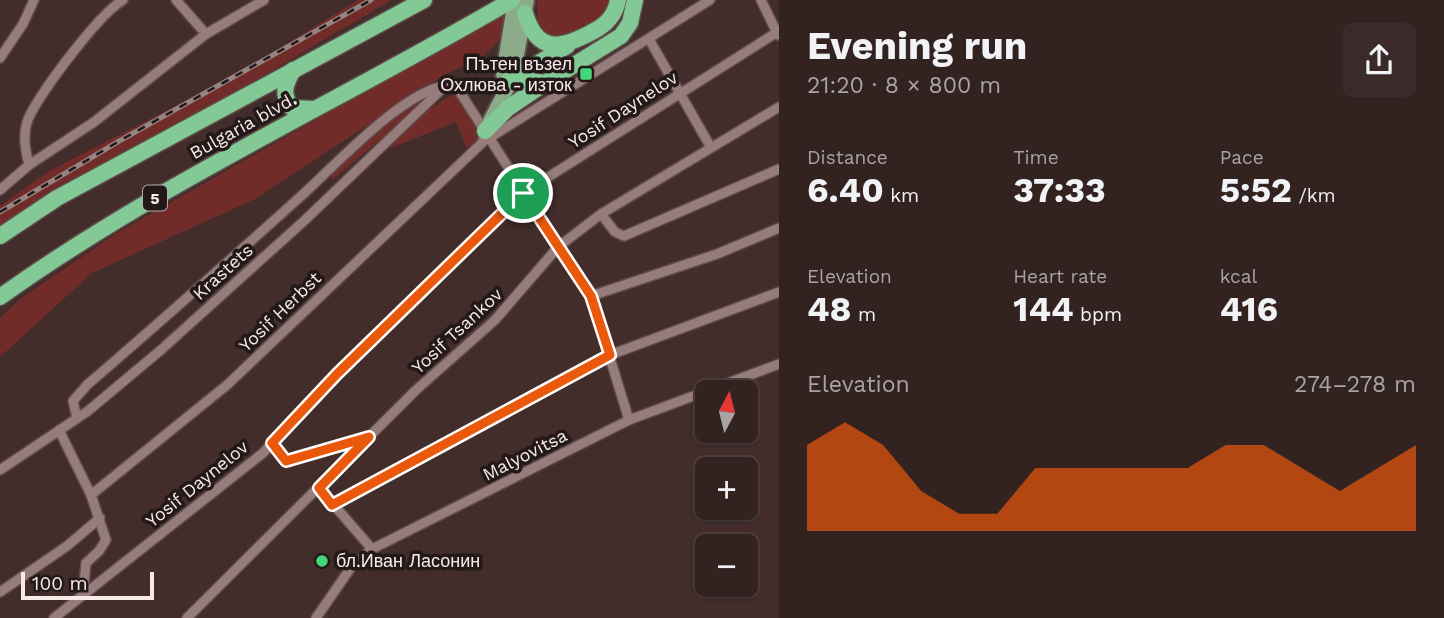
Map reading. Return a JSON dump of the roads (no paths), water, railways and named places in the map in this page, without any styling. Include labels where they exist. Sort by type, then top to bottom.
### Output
[{"type":"highway","name":"Bulgaria blvd.","points":[[0,236],[69,191],[424,0]]},
{"type":"highway","points":[[518,6],[533,34],[550,45],[570,45],[611,19],[618,0]]},
{"type":"highway","points":[[486,137],[508,108],[621,36],[630,23],[635,0]]},
{"type":"highway","name":"Bulgaria blvd.","points":[[0,297],[46,264],[128,214],[273,131],[518,6]]},
{"type":"highway","points":[[506,76],[579,40]]},
{"type":"highway","points":[[293,70],[285,85],[286,100],[292,108],[316,108]]},
{"type":"highway","points":[[506,76],[545,83]]},
{"type":"highway","points":[[269,84],[281,99],[282,110],[273,131]]},
{"type":"main road","points":[[486,137],[506,76],[518,6]]},
{"type":"street","points":[[0,58],[23,24],[34,0]]},
{"type":"street","points":[[29,165],[24,142],[28,118],[99,18],[123,0]]},
{"type":"street","points":[[176,0],[206,34]]},
{"type":"street","points":[[0,190],[29,165],[94,122],[206,34],[264,0]]},
{"type":"street","name":"Yosif Herbst","points":[[91,495],[227,385],[486,137],[710,0]]},
{"type":"street","points":[[761,0],[778,34]]},
{"type":"street","name":"Yosif Daynelov","points":[[54,618],[272,443],[337,374],[523,193],[679,93],[778,34]]},
{"type":"street","points":[[649,39],[710,146]]},
{"type":"street","points":[[77,418],[73,401],[87,385],[365,136],[417,98],[432,89],[450,84],[591,296],[629,420]]},
{"type":"street","name":"Krastets","points":[[0,470],[77,418],[162,349],[450,84]]},
{"type":"street","name":"Yosif Tsankov","points":[[187,618],[369,437],[495,320],[558,247],[601,214],[710,146],[779,107]]},
{"type":"street","points":[[601,214],[615,232],[624,236],[779,169]]},
{"type":"street","points":[[591,296],[716,254],[779,228]]},
{"type":"street","points":[[332,505],[610,355],[779,292]]},
{"type":"street","name":"Malyovitsa","points":[[316,618],[352,566],[372,549],[629,420],[779,364]]},
{"type":"street","points":[[59,430],[91,495],[106,540],[84,568],[83,595]]},
{"type":"street","points":[[272,443],[286,461],[369,437]]},
{"type":"street","points":[[319,488],[372,549]]},
{"type":"street","points":[[0,592],[57,553],[100,518]]},
{"type":"railway","points":[[0,212],[121,140],[371,0]]},
{"type":"place","name":"Пътен възел Охлюва - изток","points":[[586,74]]},
{"type":"place","name":"бл.Иван Ласонин","points":[[322,561]]}]
